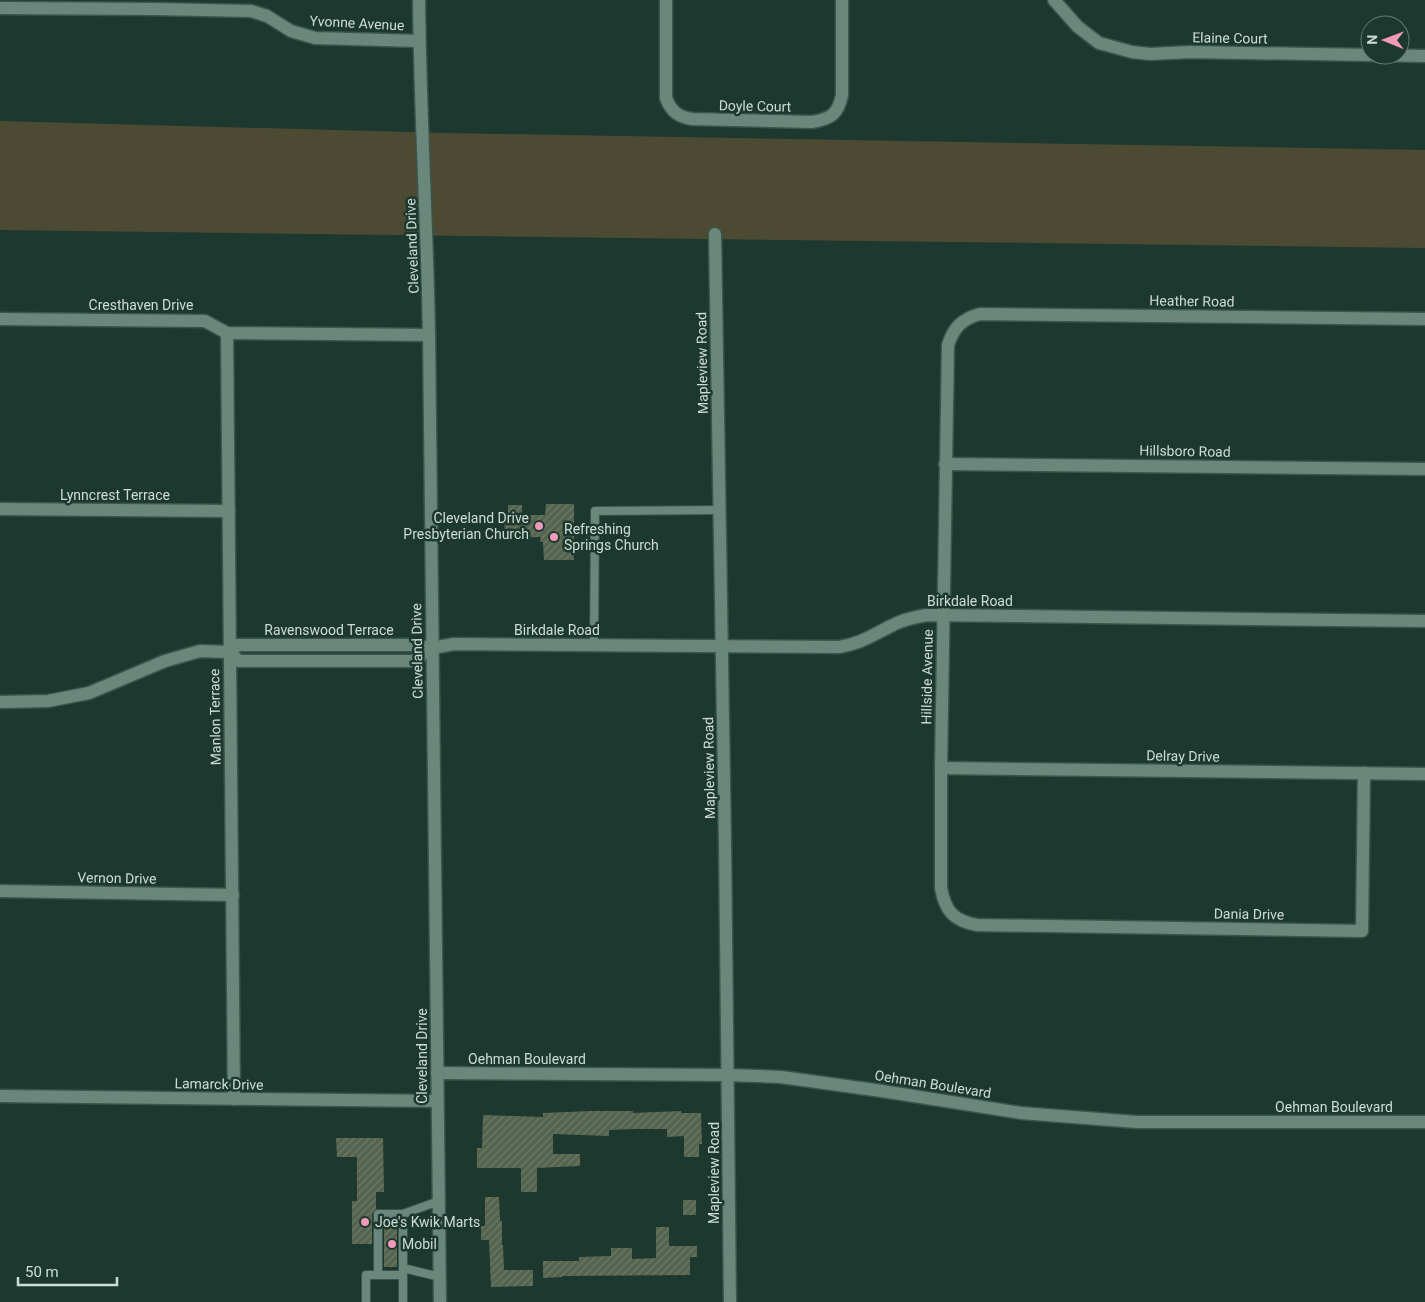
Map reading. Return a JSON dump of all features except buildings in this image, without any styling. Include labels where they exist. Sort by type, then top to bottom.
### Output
[{"type":"street","name":"Cleveland Drive","points":[[419,0],[420,89],[427,237],[429,335],[440,1302]]},
{"type":"street","name":"Doyle Court","points":[[666,0],[666,98],[669,106],[677,116],[692,120],[812,122],[828,118],[840,107],[842,95],[842,0]]},
{"type":"street","name":"Elaine Court","points":[[1054,0],[1078,27],[1099,43],[1132,52],[1150,54],[1190,52],[1425,56]]},
{"type":"street","name":"Yvonne Avenue","points":[[0,8],[244,11],[267,16],[292,31],[315,38],[419,41]]},
{"type":"street","name":"Mapleview Road","points":[[715,234],[730,1302]]},
{"type":"street","name":"Heather Road","points":[[960,323],[980,314],[1425,319]]},
{"type":"street","name":"Cresthaven Drive","points":[[0,319],[205,321],[227,333],[429,335]]},
{"type":"street","name":"Hillside Avenue","points":[[960,323],[951,334],[948,345],[941,768],[941,888],[943,900],[948,910],[956,918],[966,923],[977,925]]},
{"type":"street","name":"Manlon Terrace","points":[[227,333],[234,1100]]},
{"type":"street","name":"Hillsboro Road","points":[[945,464],[1425,469]]},
{"type":"street","name":"Lynncrest Terrace","points":[[0,509],[229,511]]},
{"type":"street","name":"Birkdale Road","points":[[432,648],[454,644],[839,647],[870,638],[894,624],[927,615],[1425,621]]},
{"type":"street","points":[[324,644],[324,660]]},
{"type":"street","name":"Ravenswood Terrace","points":[[0,702],[48,701],[89,693],[165,661],[200,651],[229,652],[238,645],[413,645],[432,648]]},
{"type":"street","name":"Ravenswood Terrace","points":[[229,652],[239,661],[413,661],[432,648]]},
{"type":"street","name":"Delray Drive","points":[[941,768],[1425,774]]},
{"type":"street","name":"Dania Drive","points":[[977,925],[1362,931],[1364,773]]},
{"type":"street","name":"Vernon Drive","points":[[0,892],[233,895]]},
{"type":"street","name":"Oehman Boulevard","points":[[436,1073],[781,1077],[1070,1118],[1175,1123],[1425,1122]]},
{"type":"street","name":"Lamarck Drive","points":[[0,1096],[437,1101]]},
{"type":"lane","points":[[594,645],[595,511],[720,510]]},
{"type":"lane","points":[[378,1275],[381,1245],[378,1214],[403,1214],[439,1201]]},
{"type":"lane","points":[[403,1214],[401,1244],[403,1302]]},
{"type":"lane","points":[[366,1302],[366,1275],[403,1272],[440,1278]]},
{"type":"shaded area","points":[[0,121],[445,133],[1425,150],[1425,248],[0,230]]},
{"type":"place","name":"Cleveland Drive Presbyterian Church","points":[[539,526]]},
{"type":"place","name":"Refreshing Springs Church","points":[[554,537]]},
{"type":"place","name":"Joe's Kwik Marts","points":[[365,1222]]},
{"type":"place","name":"Mobil","points":[[392,1244]]}]
